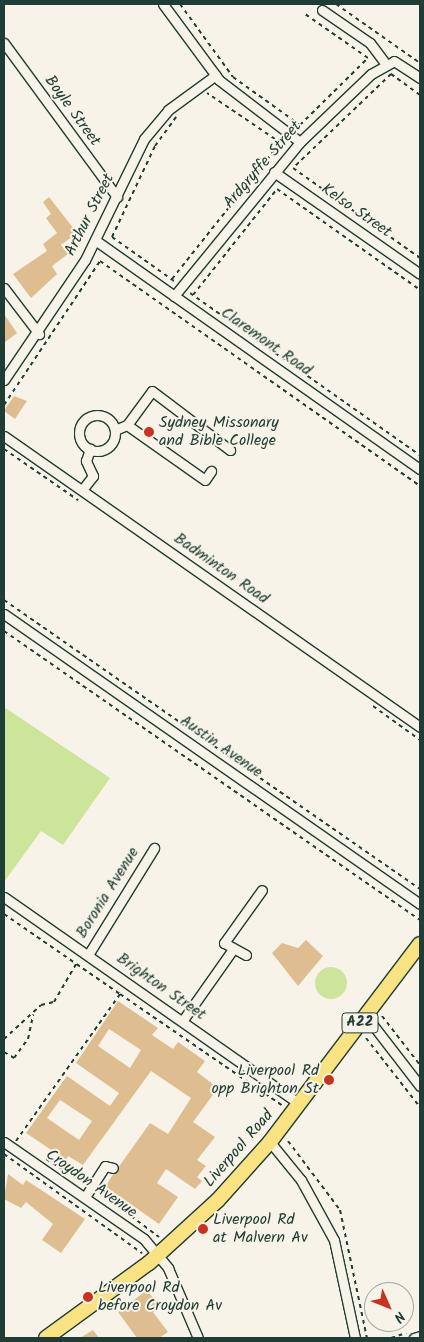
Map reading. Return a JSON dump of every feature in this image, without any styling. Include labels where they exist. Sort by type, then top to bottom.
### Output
[{"type":"highway","name":"Liverpool Road","points":[[46,1338],[159,1255],[200,1218],[270,1142],[420,944]]},
{"type":"street","points":[[164,4],[216,75],[300,142]]},
{"type":"street","points":[[322,10],[370,44],[385,62],[398,63],[420,78]]},
{"type":"street","name":"Boyle Street","points":[[4,43],[117,197]]},
{"type":"street","name":"Ardgryffe Street","points":[[174,296],[300,142],[385,62]]},
{"type":"street","name":"Arthur Street","points":[[4,380],[39,334],[95,240],[152,128],[216,75]]},
{"type":"street","name":"Kelso Street","points":[[274,172],[420,274]]},
{"type":"street","name":"Claremont Road","points":[[95,240],[420,469]]},
{"type":"street","points":[[4,288],[39,334]]},
{"type":"street","points":[[90,449],[108,447],[115,430],[127,425],[152,391],[230,450]]},
{"type":"street","points":[[90,449],[80,436],[85,420],[104,416],[115,430]]},
{"type":"street","points":[[127,425],[205,480],[211,471]]},
{"type":"street","name":"Badminton Road","points":[[4,436],[420,727]]},
{"type":"street","points":[[82,490],[93,476],[86,461],[90,449]]},
{"type":"street","name":"Austin Avenue","points":[[4,614],[420,904]]},
{"type":"street","name":"Boronia Avenue","points":[[88,955],[154,848]]},
{"type":"street","points":[[246,955],[224,943],[262,890]]},
{"type":"street","name":"Brighton Street","points":[[4,897],[183,1020],[300,1104]]},
{"type":"street","points":[[183,1020],[233,948]]},
{"type":"street","points":[[366,1016],[420,1086]]},
{"type":"street","name":"Croydon Avenue","points":[[4,1142],[85,1197],[159,1255]]},
{"type":"street","points":[[270,1142],[301,1180],[334,1240],[355,1338]]},
{"type":"street","points":[[85,1197],[105,1166],[114,1168]]},
{"type":"street","points":[[159,1255],[198,1338]]},
{"type":"street","points":[[414,1338],[420,1336]]},
{"type":"path","points":[[180,4],[233,77],[300,125],[368,58],[305,14]]},
{"type":"path","points":[[336,4],[420,64]]},
{"type":"path","points":[[420,95],[391,74],[293,168],[420,258]]},
{"type":"path","points":[[199,98],[206,93],[227,106],[275,139],[277,147]]},
{"type":"path","points":[[176,282],[112,237],[156,146],[177,114]]},
{"type":"path","points":[[172,280],[283,140]]},
{"type":"path","points":[[193,295],[277,189],[420,290]]},
{"type":"path","points":[[4,405],[100,261],[420,486]]},
{"type":"path","points":[[190,293],[420,455]]},
{"type":"path","points":[[4,600],[420,889]]},
{"type":"path","points":[[4,631],[420,920]]},
{"type":"path","points":[[4,914],[283,1106]]},
{"type":"path","points":[[4,1039],[33,1015],[41,1005],[54,1002],[76,964]]},
{"type":"path","points":[[16,1142],[120,994]]},
{"type":"path","points":[[4,1052],[14,1058],[28,1039],[33,1015]]},
{"type":"path","points":[[382,1016],[420,1065]]},
{"type":"path","points":[[366,1038],[420,1107]]},
{"type":"path","name":"Croydon Avenue","points":[[4,1154],[142,1253]]},
{"type":"green space","points":[[4,707],[110,778],[63,845],[41,831],[4,882]]},
{"type":"green space","points":[[331,967],[343,971],[347,983],[343,995],[331,999],[319,995],[315,983],[319,971]]},
{"type":"building","points":[[49,197],[77,233],[61,245],[68,254],[52,266],[57,274],[31,298],[13,274],[47,251],[43,244],[57,233],[46,218],[51,214],[43,202]]},
{"type":"building","points":[[4,314],[17,333],[4,343]]},
{"type":"building","points":[[14,396],[27,401],[15,419],[4,411]]},
{"type":"building","points":[[306,940],[323,956],[298,986],[272,953],[282,943],[298,948]]},
{"type":"building","points":[[118,1001],[158,1028],[152,1035],[173,1049],[178,1042],[205,1061],[197,1072],[218,1088],[193,1122],[215,1137],[197,1160],[206,1166],[197,1177],[202,1181],[195,1189],[166,1169],[157,1183],[178,1197],[159,1224],[105,1186],[150,1123],[168,1134],[191,1098],[151,1071],[83,1165],[68,1156],[66,1160],[26,1133],[67,1076],[110,1106],[119,1093],[76,1063]],"holes":[[[109,1029],[141,1050],[130,1068],[98,1046]],[[60,1100],[92,1121],[79,1140],[47,1118]]]},
{"type":"building","points":[[8,1174],[23,1185],[26,1180],[85,1219],[61,1253],[42,1240],[53,1224],[26,1202],[21,1208],[4,1199]]},
{"type":"building","points":[[147,1290],[160,1307],[153,1312],[168,1332],[159,1338],[137,1338],[118,1312]]},
{"type":"building","points":[[93,1330],[99,1338],[80,1338]]},
{"type":"place","name":"Sydney Missonary and Bible College","points":[[149,432]]},
{"type":"place","name":"Liverpool Rd opp Brighton St","points":[[329,1080]]},
{"type":"place","name":"Liverpool Rd at Malvern Av","points":[[203,1229]]},
{"type":"place","name":"Liverpool Rd before Croydon Av","points":[[88,1297]]}]
